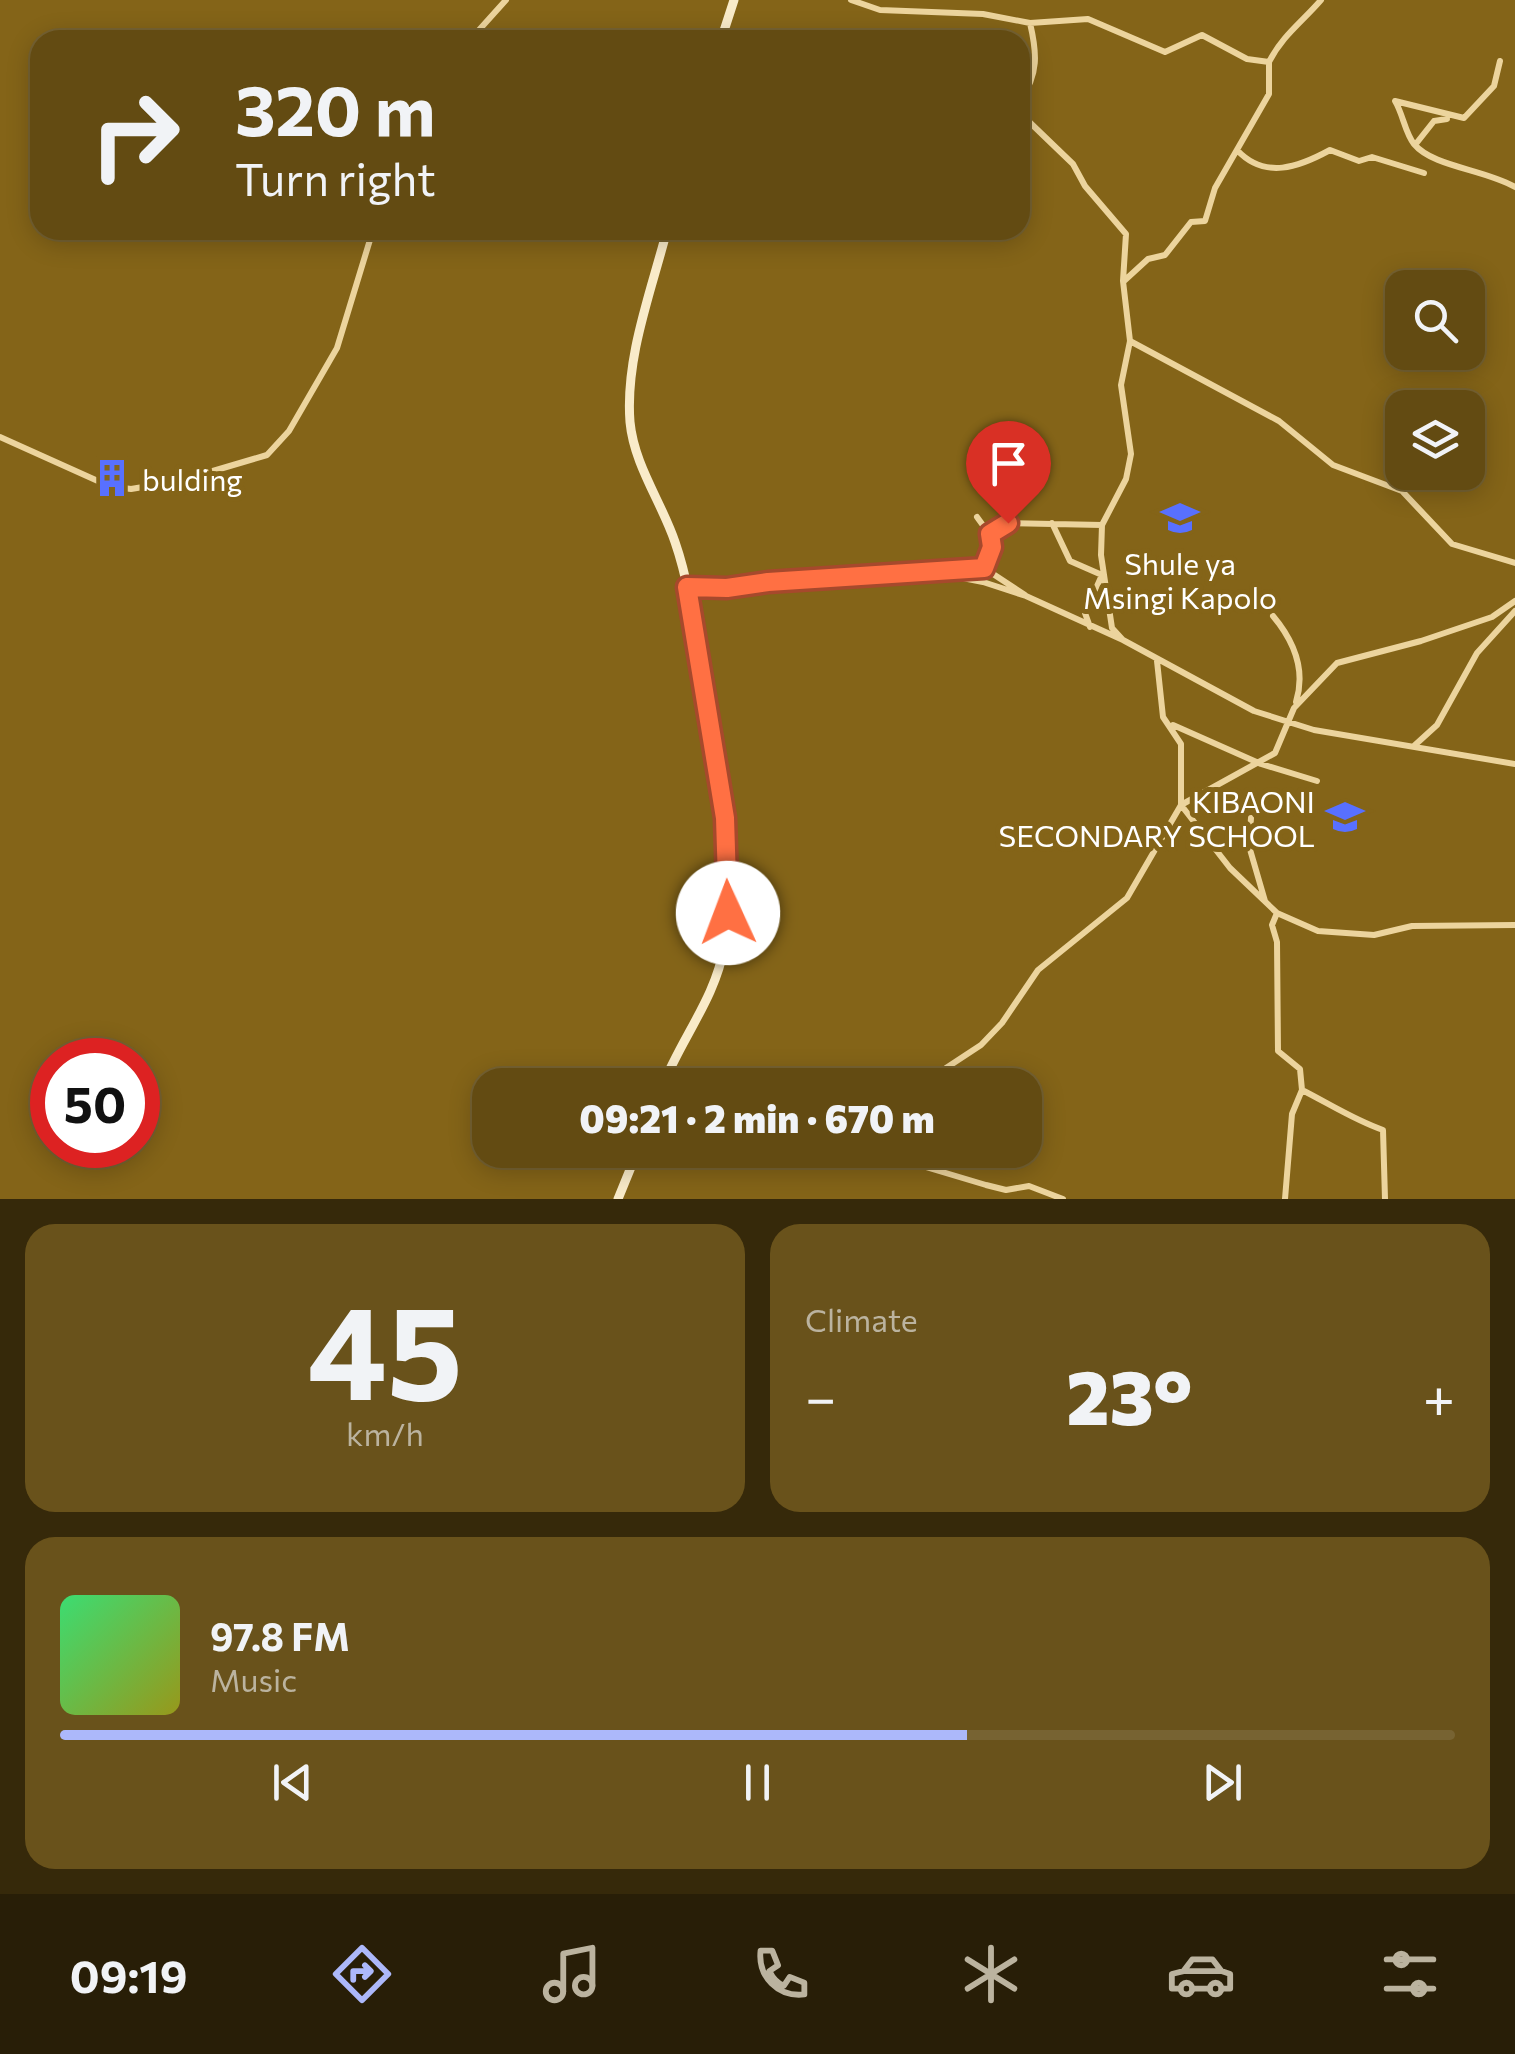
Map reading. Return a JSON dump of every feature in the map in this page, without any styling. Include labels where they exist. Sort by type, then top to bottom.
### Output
[{"type":"main road","points":[[725,30],[734,0]]},
{"type":"main road","points":[[665,240],[629,384],[630,426],[639,460],[675,542],[687,587],[725,818],[728,913],[723,951],[711,988],[671,1068]]},
{"type":"main road","points":[[618,1199],[631,1168]]},
{"type":"street","points":[[479,30],[506,0]]},
{"type":"street","points":[[851,0],[880,10],[983,14],[1030,23],[1088,18],[1165,52],[1202,35],[1247,59],[1268,62]]},
{"type":"street","points":[[1123,282],[1148,259],[1165,255],[1191,222],[1205,221],[1215,188],[1269,94],[1268,62],[1282,36],[1295,30],[1321,0]]},
{"type":"street","points":[[1030,23],[1038,57],[1030,86]]},
{"type":"street","points":[[1415,145],[1434,121],[1464,118],[1473,112],[1494,86],[1500,61]]},
{"type":"street","points":[[1453,118],[1395,101],[1415,145],[1440,164],[1478,169],[1515,187]]},
{"type":"street","points":[[1030,123],[1072,164],[1085,186],[1126,234],[1123,282],[1130,341],[1122,385],[1130,454],[1126,479],[1102,525],[1102,575],[1112,628],[1122,640]]},
{"type":"street","points":[[1237,150],[1244,158],[1274,169],[1293,168],[1330,150],[1359,161],[1372,157],[1424,173]]},
{"type":"street","points":[[0,437],[110,486],[131,489],[179,482],[268,455],[289,432],[337,348],[370,240]]},
{"type":"street","points":[[1130,341],[1279,421],[1333,465],[1402,491],[1452,544],[1515,563]]},
{"type":"street","points":[[977,516],[990,534],[992,547],[984,568]]},
{"type":"street","points":[[990,534],[1008,523],[1102,525]]},
{"type":"street","points":[[1052,523],[1070,561],[1102,575]]},
{"type":"street","points":[[687,587],[727,588],[984,568],[1026,596]]},
{"type":"street","points":[[927,571],[983,582],[1026,596],[1122,640],[1254,711],[1314,730],[1515,764]]},
{"type":"street","points":[[1072,618],[1088,606],[1102,575]]},
{"type":"street","points":[[1294,708],[1337,663],[1474,623],[1515,601]]},
{"type":"street","points":[[1088,606],[1090,627]]},
{"type":"street","points":[[1414,746],[1437,725],[1477,653],[1515,612]]},
{"type":"street","points":[[1181,805],[1275,754],[1300,688],[1299,663],[1285,630],[1273,616]]},
{"type":"street","points":[[1156,660],[1163,716],[1172,724],[1261,764],[1317,781]]},
{"type":"street","points":[[946,1068],[982,1045],[1038,970],[1127,898],[1181,805],[1181,744],[1172,724]]},
{"type":"street","points":[[1181,805],[1230,868],[1277,913],[1318,931],[1374,935],[1412,926],[1515,925]]},
{"type":"street","points":[[1251,818],[1249,846],[1266,902]]},
{"type":"street","points":[[1277,913],[1272,925],[1277,942],[1278,1052],[1300,1068],[1302,1090],[1292,1114],[1285,1199]]},
{"type":"street","points":[[1302,1090],[1322,1096],[1348,1116],[1383,1130],[1384,1199]]},
{"type":"street","points":[[929,1168],[1006,1190],[1029,1186],[1063,1199]]},
{"type":"place","name":"bulding","points":[[112,478]]},
{"type":"place","name":"Shule ya Msingi Kapolo","points":[[1180,518]]},
{"type":"place","name":"KIBAONI SECONDARY SCHOOL","points":[[1345,817]]},
{"type":"route","points":[[728,913],[725,818],[687,587],[727,588],[984,568],[983,559],[992,547],[990,534],[1008,523]]}]
